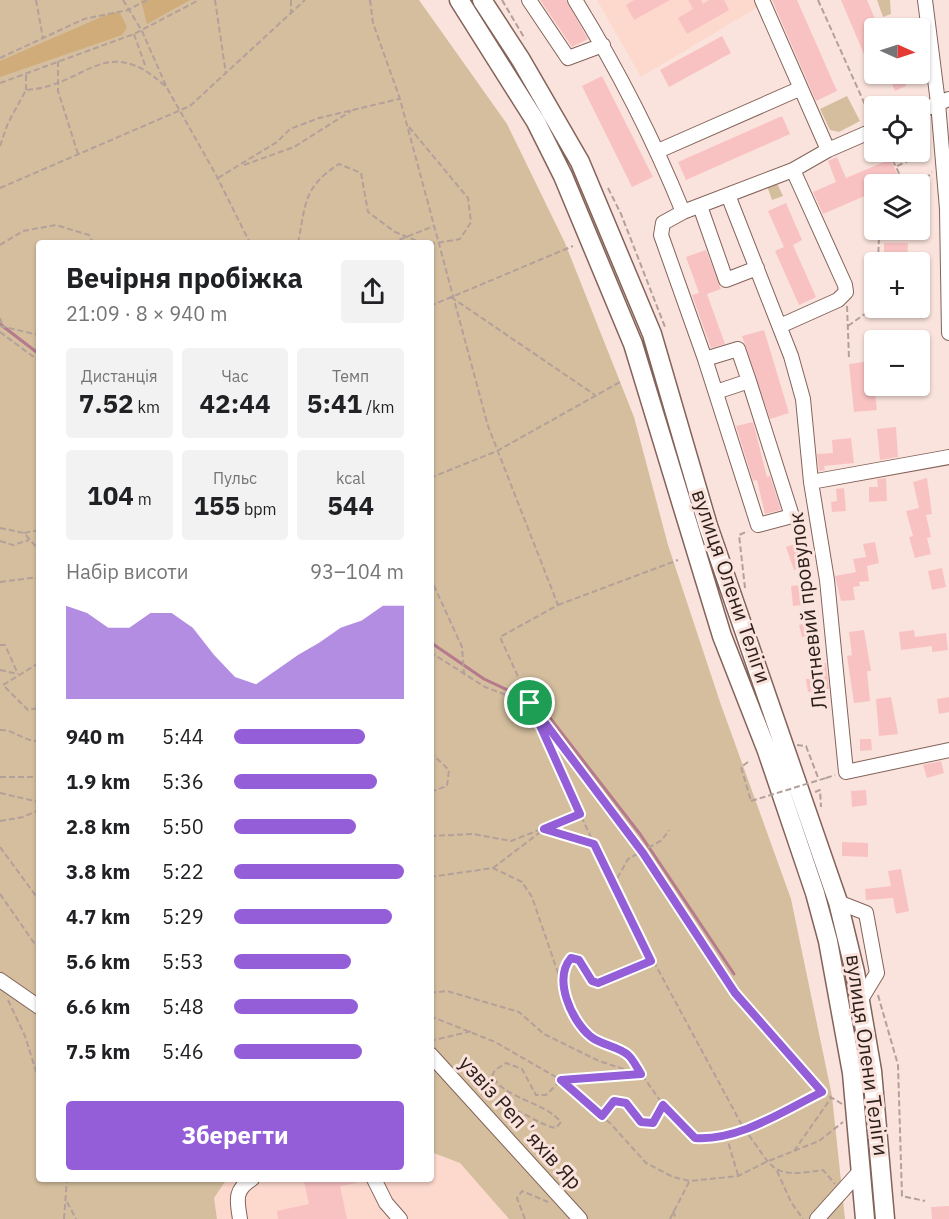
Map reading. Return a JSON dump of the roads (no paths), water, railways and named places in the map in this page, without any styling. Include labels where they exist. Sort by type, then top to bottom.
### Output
[{"type":"main road","name":"вулиця Олени Теліги","points":[[459,0],[541,131],[563,176],[633,344],[722,636],[767,751],[815,893],[828,941],[850,1062],[865,1219]]},
{"type":"main road","name":"вулиця Олени Теліги","points":[[482,0],[521,60],[580,162],[652,334],[708,526],[838,902],[860,1001],[872,1071],[885,1219]]},
{"type":"street","points":[[529,0],[568,58],[603,45]]},
{"type":"street","points":[[575,0],[603,45],[658,151],[683,212]]},
{"type":"street","points":[[762,0],[799,89],[828,150]]},
{"type":"street","points":[[925,0],[944,101],[949,333]]},
{"type":"street","points":[[658,151],[799,89]]},
{"type":"street","points":[[930,107],[944,101]]},
{"type":"street","points":[[705,359],[738,349],[792,516],[758,525],[716,392],[660,229],[663,223],[683,212],[793,170],[864,133]]},
{"type":"street","points":[[780,326],[838,300],[846,292],[845,285],[793,170]]},
{"type":"street","points":[[728,195],[780,326],[803,399],[811,482]]},
{"type":"street","points":[[700,206],[726,280],[757,268]]},
{"type":"street","points":[[716,392],[749,381]]},
{"type":"street","name":"Лютневий провулок","points":[[949,457],[811,482],[827,580],[846,772],[949,750]]},
{"type":"street","points":[[0,980],[36,1005]]},
{"type":"street","name":"узвіз Репʼяхів Яр","points":[[434,1058],[580,1219]]},
{"type":"street","points":[[816,1219],[862,1170]]},
{"type":"street","points":[[240,1219],[236,1198],[240,1186],[247,1182]]},
{"type":"street","points":[[376,1182],[386,1203],[400,1219]]},
{"type":"waterway","points":[[0,324],[36,352]]},
{"type":"waterway","points":[[434,645],[484,679],[540,705],[640,834],[734,974]]}]
